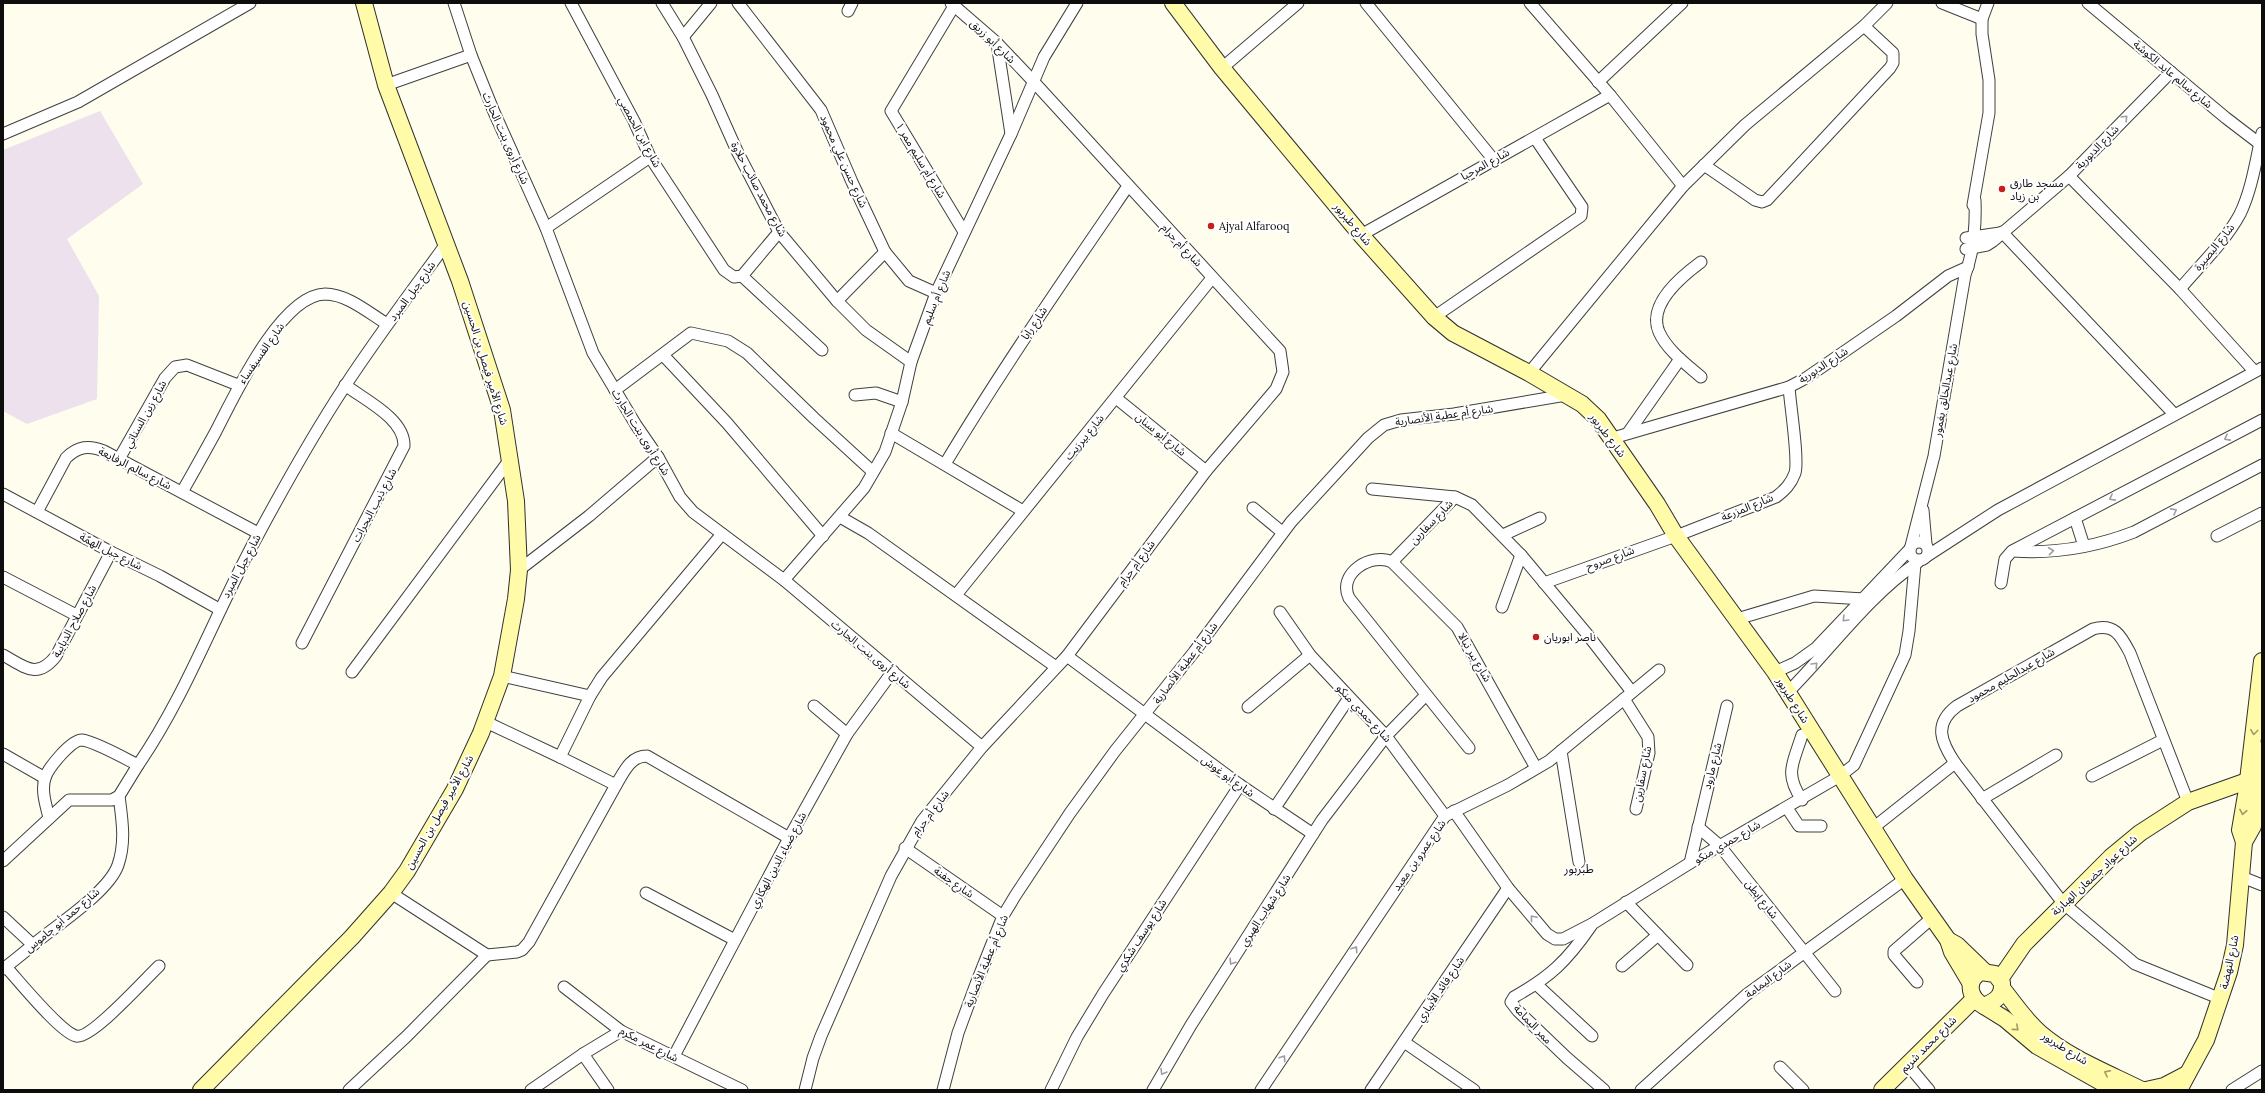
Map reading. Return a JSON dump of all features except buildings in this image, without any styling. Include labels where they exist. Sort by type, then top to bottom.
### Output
[{"type":"street","points":[[3,134],[78,102],[250,3]]},
{"type":"street","name":"شارع الأمير فيصل بن الحسين","points":[[201,1090],[352,937],[391,893],[434,826],[464,770],[486,722],[502,676],[514,614],[519,570],[516,508],[511,458],[502,410],[446,244],[386,85],[364,3]]},
{"type":"street","name":"شارع أروى بنت الحارث","points":[[454,3],[471,55],[494,112],[546,228],[593,353],[686,505],[784,580],[982,747]]},
{"type":"street","name":"شارع ابن الحمصي","points":[[572,3],[634,121],[650,157],[724,270],[734,277],[742,276]]},
{"type":"street","name":"شارع محمد صائب حلاوة","points":[[662,3],[683,37],[712,95],[737,151],[779,232],[837,301],[876,338],[911,362]]},
{"type":"street","points":[[683,37],[711,3]]},
{"type":"street","name":"شارع حسن علي محمود","points":[[738,3],[821,110],[852,182],[885,252],[909,281],[936,293]]},
{"type":"street","name":"شارع أم سليم","points":[[784,580],[864,488],[885,452],[902,402],[911,362],[936,293],[1011,134],[1033,80],[1054,38],[1077,3]]},
{"type":"street","points":[[1222,68],[1298,3]]},
{"type":"street","points":[[1366,3],[1493,159]]},
{"type":"street","points":[[1530,3],[1610,95],[1683,186]]},
{"type":"street","points":[[1598,82],[1682,3]]},
{"type":"street","points":[[1529,373],[1683,186],[1778,96],[1864,26],[1887,3]]},
{"type":"street","points":[[1942,3],[1982,19]]},
{"type":"street","name":"شارع عبدالخالق يغمور","points":[[1911,548],[1934,456],[1966,270],[1975,200],[1989,114],[1990,94],[1984,50],[1982,19],[1988,3]]},
{"type":"street","name":"شارع سالم عايد الكوشة","points":[[2088,3],[2226,118],[2261,138]]},
{"type":"street","name":"شارع أبو زريق","points":[[953,4],[997,44],[1033,80]]},
{"type":"street","name":"شارع أم سليم ممر ١","points":[[953,4],[891,111],[964,232]]},
{"type":"street","name":"شارع طبربور","points":[[1174,6],[1222,68],[1361,235],[1434,317],[1453,333],[1529,373],[1588,409],[1613,438],[1676,536],[1775,672],[1905,879],[1948,940],[1952,952],[1976,996],[2042,1050],[2115,1090]]},
{"type":"street","points":[[1704,165],[1755,200],[1762,202],[1767,200],[1883,78],[1893,63],[1892,51],[1864,26]]},
{"type":"street","points":[[997,44],[1011,134]]},
{"type":"street","points":[[386,85],[471,55]]},
{"type":"street","name":"شارع الدبورية","points":[[1969,248],[1987,245],[2069,176],[2171,72]]},
{"type":"street","name":"شارع أم حرام","points":[[805,1090],[821,1036],[891,876],[905,848],[922,821],[982,747],[1067,656],[1206,470],[1276,389],[1283,372],[1280,351],[1033,80]]},
{"type":"street","name":"شارع المرحبا","points":[[1361,235],[1493,159],[1535,138],[1610,95]]},
{"type":"street","points":[[1434,317],[1581,216],[1582,207],[1535,138]]},
{"type":"street","name":"شارع البصيرة","points":[[2180,289],[2216,248],[2240,213],[2251,184],[2261,138]]},
{"type":"street","points":[[546,228],[650,157]]},
{"type":"street","points":[[1911,548],[1912,558],[1923,554],[1955,537],[1998,510],[2258,369],[2069,176]]},
{"type":"street","name":"شارع رابا","points":[[945,464],[989,390],[1037,317],[1128,186]]},
{"type":"street","points":[[779,232],[742,276],[822,350]]},
{"type":"street","points":[[1970,237],[2001,233],[2174,414]]},
{"type":"street","name":"شارع جبل المبرد","points":[[120,796],[162,727],[258,533],[345,385],[387,324],[446,244]]},
{"type":"street","points":[[837,301],[885,252]]},
{"type":"street","points":[[1701,262],[1680,277],[1672,286],[1660,304],[1657,319],[1658,330],[1661,336],[1680,359],[1701,377]]},
{"type":"street","name":"شارع الدبورية","points":[[1613,438],[1788,387],[1826,365],[1896,316],[1948,276],[1966,270]]},
{"type":"street","name":"شارع بيرزيت","points":[[956,595],[1116,398],[1153,349],[1212,278]]},
{"type":"street","name":"شارع الفسيفساء","points":[[182,492],[215,433],[238,385],[281,324],[298,307],[313,297],[324,294],[338,296],[387,324]]},
{"type":"street","points":[[615,390],[664,356],[686,336],[696,333],[728,341],[740,347],[873,472]]},
{"type":"street","points":[[664,356],[727,423],[823,536]]},
{"type":"street","points":[[1628,433],[1680,359]]},
{"type":"street","name":"شارع زين السناتي","points":[[120,459],[165,378],[175,367],[187,365],[238,385]]},
{"type":"street","name":"شارع ذيب البحرات","points":[[302,643],[404,446],[403,433],[392,419],[345,385]]},
{"type":"street","name":"شارع المزرعة","points":[[1676,536],[1776,496],[1788,486],[1796,467],[1788,387]]},
{"type":"street","points":[[856,395],[876,394],[902,402]]},
{"type":"street","name":"شارع أم عطية الأنصارية","points":[[944,1090],[958,1033],[1003,916],[1070,813],[1119,746],[1144,716],[1282,532],[1368,438],[1384,426],[1401,420],[1454,414],[1566,395]]},
{"type":"street","name":"شارع أبو سنان","points":[[1116,398],[1206,470]]},
{"type":"street","points":[[2001,583],[2006,559],[2012,551],[2262,420]]},
{"type":"street","points":[[891,433],[1023,511]]},
{"type":"street","name":"شارع سالم الرفايعة","points":[[37,512],[66,458],[73,451],[91,446],[120,459],[258,533]]},
{"type":"street","points":[[519,570],[589,516],[658,457]]},
{"type":"street","points":[[352,672],[511,458]]},
{"type":"street","points":[[2012,551],[2049,551],[2084,546],[2118,538],[2134,532],[2262,465]]},
{"type":"street","points":[[1372,489],[1455,497]]},
{"type":"street","name":"شارع جبل الهمّة","points":[[3,494],[111,552],[160,576],[219,610]]},
{"type":"street","name":"شارع سفارين","points":[[1392,562],[1455,497],[1472,505],[1503,535],[1544,583],[1628,696],[1648,737],[1649,753],[1636,809]]},
{"type":"street","name":"شارع عبدالخالق يغمور","points":[[1923,503],[1923,554]]},
{"type":"street","points":[[1253,508],[1282,532]]},
{"type":"street","points":[[2217,536],[2262,513]]},
{"type":"street","points":[[840,517],[956,595],[1056,667]]},
{"type":"street","points":[[1503,535],[1540,518]]},
{"type":"street","points":[[2075,518],[2084,546]]},
{"type":"street","points":[[560,757],[590,696],[618,656],[722,534]]},
{"type":"street","name":"شارع صروح","points":[[1544,583],[1676,536]]},
{"type":"street","points":[[1775,672],[1809,655],[1911,548],[1920,542],[1923,554]]},
{"type":"street","name":"شارع صلاح الدبايبة","points":[[3,655],[29,669],[38,670],[48,665],[56,656],[76,615],[111,552]]},
{"type":"street","points":[[1788,692],[1813,668],[1889,584],[1923,554]]},
{"type":"street","name":"شارع حمدي منكو","points":[[1280,612],[1310,655],[1386,736],[1508,888],[1547,934],[1555,939],[1563,939],[1592,924],[1690,863],[1802,800],[1840,776],[1854,765],[1904,655],[1923,554]]},
{"type":"street","points":[[1502,607],[1521,555]]},
{"type":"street","points":[[1392,562],[1378,558],[1361,565],[1349,578],[1347,592],[1352,603],[1469,748]]},
{"type":"street","name":"شارع بير نبالا","points":[[1392,562],[1457,627],[1536,768]]},
{"type":"street","points":[[3,577],[76,615]]},
{"type":"street","points":[[1736,619],[1814,596],[1864,599]]},
{"type":"street","name":"شارع عبدالحليم محمود","points":[[2188,802],[2137,671],[2122,636],[2116,630],[2098,627],[1948,712],[1944,718],[1942,729],[1946,748],[1982,799],[2063,903],[2135,964],[2221,999]]},
{"type":"street","points":[[1248,707],[1310,655]]},
{"type":"street","name":"شارع أبو غوش","points":[[1067,656],[1144,716],[1274,809],[1312,834]]},
{"type":"street","name":"شارع النهضة","points":[[2179,1090],[2206,1040],[2221,999],[2235,945],[2236,913],[2242,877],[2244,842],[2253,826],[2253,786],[2262,662]]},
{"type":"street","name":"شارع عمرو بن معبد","points":[[1261,1090],[1450,814],[1508,785],[1561,751],[1658,670]]},
{"type":"street","name":"شارع ضياء الدين الهكاري","points":[[674,1056],[789,838],[848,734],[893,671]]},
{"type":"street","points":[[502,676],[590,696]]},
{"type":"street","points":[[1386,736],[1426,695]]},
{"type":"street","points":[[1274,809],[1349,698]]},
{"type":"street","points":[[814,706],[848,734]]},
{"type":"street","name":"شارع مارود","points":[[1690,863],[1727,706]]},
{"type":"street","points":[[486,722],[616,785]]},
{"type":"street","points":[[1802,735],[1791,772],[1793,786],[1802,800]]},
{"type":"street","name":"شارع شهاب الهبري","points":[[1152,1090],[1191,1025],[1312,834],[1386,736]]},
{"type":"street","points":[[2092,776],[2163,740]]},
{"type":"street","points":[[49,818],[44,790],[45,778],[64,752],[76,741],[86,741],[138,765]]},
{"type":"street","name":"شارع النهضة","points":[[2253,786],[2262,750]]},
{"type":"street","points":[[1561,751],[1579,862]]},
{"type":"street","points":[[3,754],[45,778]]},
{"type":"street","points":[[1982,799],[2056,754]]},
{"type":"street","points":[[391,893],[486,955],[517,952],[526,947],[616,785],[632,761],[638,756],[647,756],[789,838]]},
{"type":"street","points":[[1873,828],[1956,763]]},
{"type":"street","name":"شارع يوسف شكري","points":[[1051,1090],[1077,1037],[1103,994],[1240,785]]},
{"type":"street","name":"شارع عواد جضعان الهبارنة","points":[[1994,978],[2063,903],[2130,840],[2169,813],[2188,802],[2253,786]]},
{"type":"street","points":[[3,861],[69,800],[106,801],[120,796]]},
{"type":"street","name":"شارع حمد أبو جاموس","points":[[4,968],[88,901],[109,880],[117,867],[123,834],[120,796]]},
{"type":"street","points":[[1787,808],[1799,826],[1821,826]]},
{"type":"street","points":[[1698,827],[1720,846]]},
{"type":"street","name":"شارع إبطن","points":[[1720,846],[1835,991]]},
{"type":"street","name":"شارع جفنة","points":[[905,848],[1003,916]]},
{"type":"street","points":[[2242,877],[2262,885]]},
{"type":"street","name":"شارع اليمامة","points":[[1641,1090],[1746,995],[1905,879]]},
{"type":"street","name":"شارع فائد الأبياري","points":[[1372,1090],[1508,888]]},
{"type":"street","points":[[646,893],[735,940]]},
{"type":"street","points":[[1626,902],[1687,966]]},
{"type":"street","points":[[3,917],[33,945]]},
{"type":"street","points":[[1917,982],[1894,955],[1894,951],[1932,918]]},
{"type":"street","name":"ممر اليمامة","points":[[1592,924],[1564,962],[1536,984],[1514,997],[1512,1002],[1514,1007],[1566,1058],[1604,1090]]},
{"type":"street","points":[[1622,966],[1658,935]]},
{"type":"street","name":"شارع طبربور","points":[[1948,940],[1957,945],[1994,978],[2023,1016],[2040,1033],[2063,1049],[2142,1090]]},
{"type":"street","points":[[348,1090],[408,1036],[486,955]]},
{"type":"street","points":[[4,968],[60,1025],[77,1036],[82,1036],[107,1017],[159,966]]},
{"type":"street","points":[[1977,974],[1994,978],[1997,1000],[1976,996],[1977,974]]},
{"type":"street","points":[[1536,984],[1592,1036]]},
{"type":"street","name":"شارع عمر مكرم","points":[[564,987],[621,1031],[742,1090]]},
{"type":"street","name":"شارع محمد شريم","points":[[1882,1090],[1908,1065],[1934,1036],[1976,996]]},
{"type":"street","points":[[531,1090],[583,1054],[621,1031]]},
{"type":"street","points":[[1404,1042],[1474,1090]]},
{"type":"street","points":[[583,1054],[608,1090]]},
{"type":"street","points":[[1908,1065],[1929,1090]]},
{"type":"street","points":[[1780,1067],[1803,1090]]},
{"type":"street","points":[[2232,1090],[2262,1071]]},
{"type":"street","points":[[2146,1090],[2164,1086],[2187,1074]]},
{"type":"shaded area","points":[[100,111],[143,184],[67,239],[99,296],[97,399],[27,424],[3,411],[3,150]]},
{"type":"place","name":"مسجد طارق بن زياد","points":[[2002,189]]},
{"type":"place","name":"Ajyal Alfarooq","points":[[1211,226]]},
{"type":"place","name":"ناصر ابوريان","points":[[1536,637]]},
{"type":"district","name":"طبربور","points":[[1579,868]]}]
